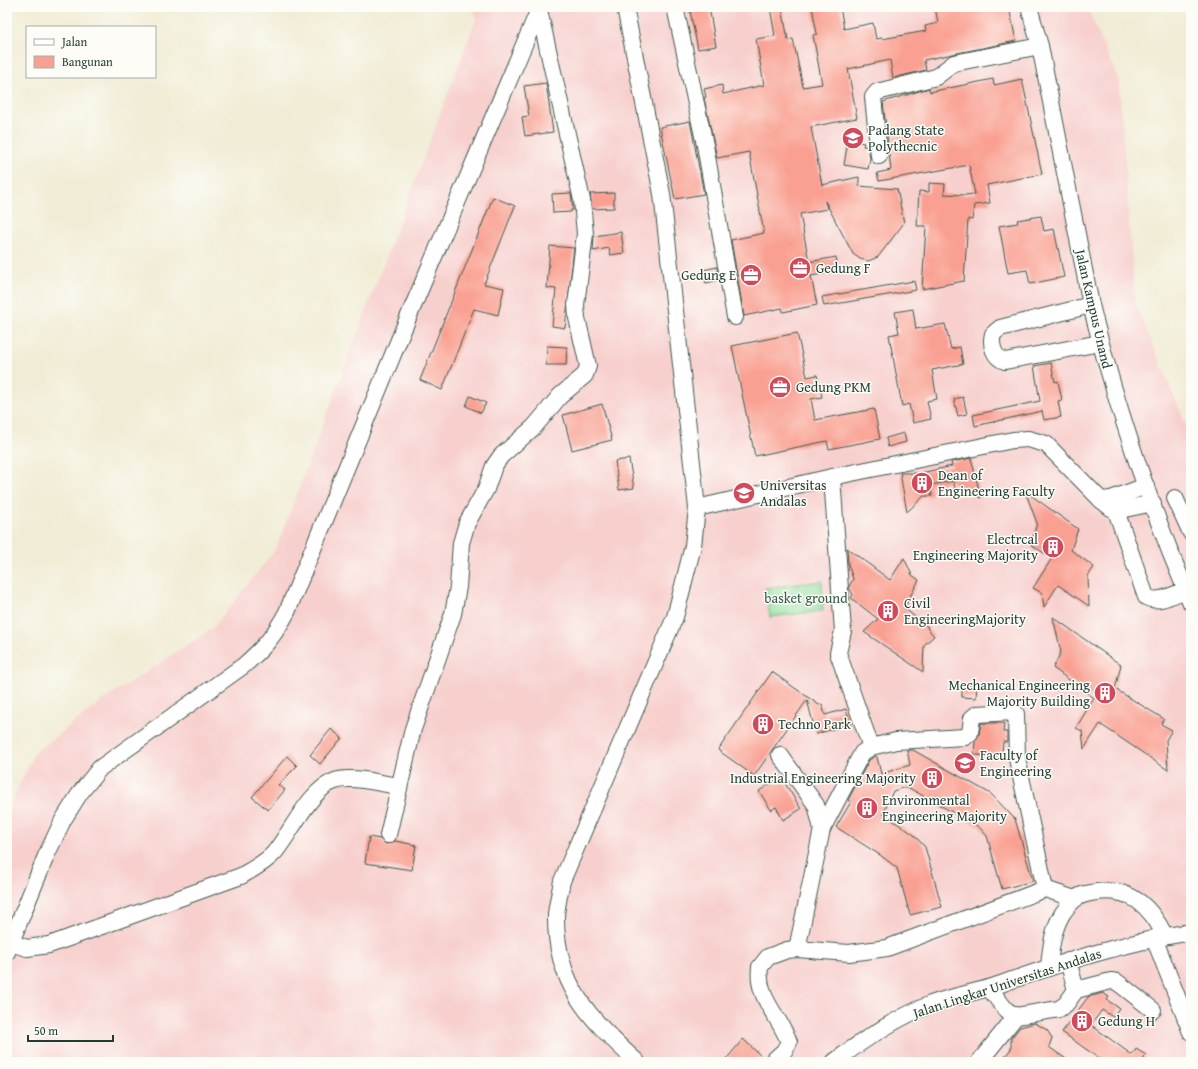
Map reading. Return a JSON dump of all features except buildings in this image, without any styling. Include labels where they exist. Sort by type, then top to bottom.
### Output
[{"type":"street","points":[[625,7],[662,194],[697,508],[693,546],[675,617],[562,881],[556,914],[560,954],[570,985],[588,1014],[638,1062]]},
{"type":"street","points":[[675,7],[705,145],[735,318]]},
{"type":"street","name":"Jalan Kampus Unand","points":[[1029,7],[1040,46],[1091,305],[1100,342],[1125,427],[1188,596]]},
{"type":"street","points":[[388,835],[413,729],[453,614],[458,587],[461,543],[467,523],[486,489],[494,466],[501,456],[534,427],[560,396],[585,374],[588,366],[576,318],[576,305],[585,234],[582,200],[540,8]]},
{"type":"street","points":[[399,786],[346,779],[335,781],[325,786],[316,794],[273,854],[259,866],[241,876],[49,945],[27,948],[9,947],[63,820],[80,792],[100,768],[244,666],[263,649],[287,612],[408,318],[540,8]]},
{"type":"street","points":[[879,156],[873,97],[877,92],[936,77],[954,63],[1040,46]]},
{"type":"street","points":[[1091,305],[1000,328],[993,334],[992,347],[996,356],[1000,360],[1005,361],[1100,342]]},
{"type":"street","points":[[697,508],[832,477],[1013,440],[1038,440],[1053,450],[1109,503],[1146,597],[1152,600],[1158,600],[1188,596]]},
{"type":"street","points":[[832,477],[843,631],[838,653],[871,747]]},
{"type":"street","points":[[1109,503],[1146,486]]},
{"type":"street","points":[[1175,498],[1191,533]]},
{"type":"street","points":[[1109,503],[1153,503]]},
{"type":"street","points":[[797,949],[822,829],[857,759],[871,747],[896,741],[962,738],[970,732],[972,718],[975,715],[1013,712],[1016,714],[1017,758],[1045,890]]},
{"type":"street","points":[[780,756],[816,806],[822,829]]},
{"type":"street","points":[[772,1062],[784,1051],[789,1042],[765,1002],[760,987],[760,967],[764,961],[777,953],[797,949],[849,953],[887,948],[1045,890],[1075,899]]},
{"type":"street","points":[[1049,967],[1051,941],[1056,926],[1065,910],[1075,899],[1086,894],[1108,890],[1122,893],[1143,903],[1157,918],[1160,937],[1191,1032]]},
{"type":"street","name":"Jalan Lingkar Universitas Andalas","points":[[834,1062],[872,1035],[931,1004],[989,988],[1068,961],[1160,937],[1191,932]]},
{"type":"street","points":[[1068,961],[1076,990]]},
{"type":"street","points":[[989,988],[1006,1010],[1016,1016],[1059,1009],[1066,1004],[1076,990],[1111,981],[1117,982],[1153,1010]]},
{"type":"street","points":[[979,1062],[1016,1016]]},
{"type":"shaded area","name":"Universitas Andalas","points":[[473,7],[1087,7],[1119,81],[1135,302],[1191,436],[1191,1062],[7,1062],[7,811],[35,752],[109,696],[213,628],[276,549],[476,19]]},
{"type":"green space","name":"basket ground","points":[[822,581],[823,611],[770,617],[765,588]]},
{"type":"place","name":"Padang State Polythecnic","points":[[853,138]]},
{"type":"place","name":"Gedung F","points":[[800,268]]},
{"type":"place","name":"Gedung E","points":[[751,275]]},
{"type":"place","name":"Gedung PKM","points":[[780,387]]},
{"type":"place","name":"Dean of Engineering Faculty","points":[[922,483]]},
{"type":"place","name":"Universitas Andalas","points":[[744,493]]},
{"type":"place","name":"Electrcal Engineering Majority","points":[[1053,547]]},
{"type":"place","name":"Civil EngineeringMajority","points":[[888,611]]},
{"type":"place","name":"Mechanical Engineering Majority Building","points":[[1105,693]]},
{"type":"place","name":"Techno Park","points":[[763,724]]},
{"type":"place","name":"Faculty of Engineering","points":[[965,763]]},
{"type":"place","name":"Industrial Engineering Majority","points":[[932,778]]},
{"type":"place","name":"Environmental Engineering Majority","points":[[867,808]]},
{"type":"place","name":"Gedung H","points":[[1082,1021]]}]
